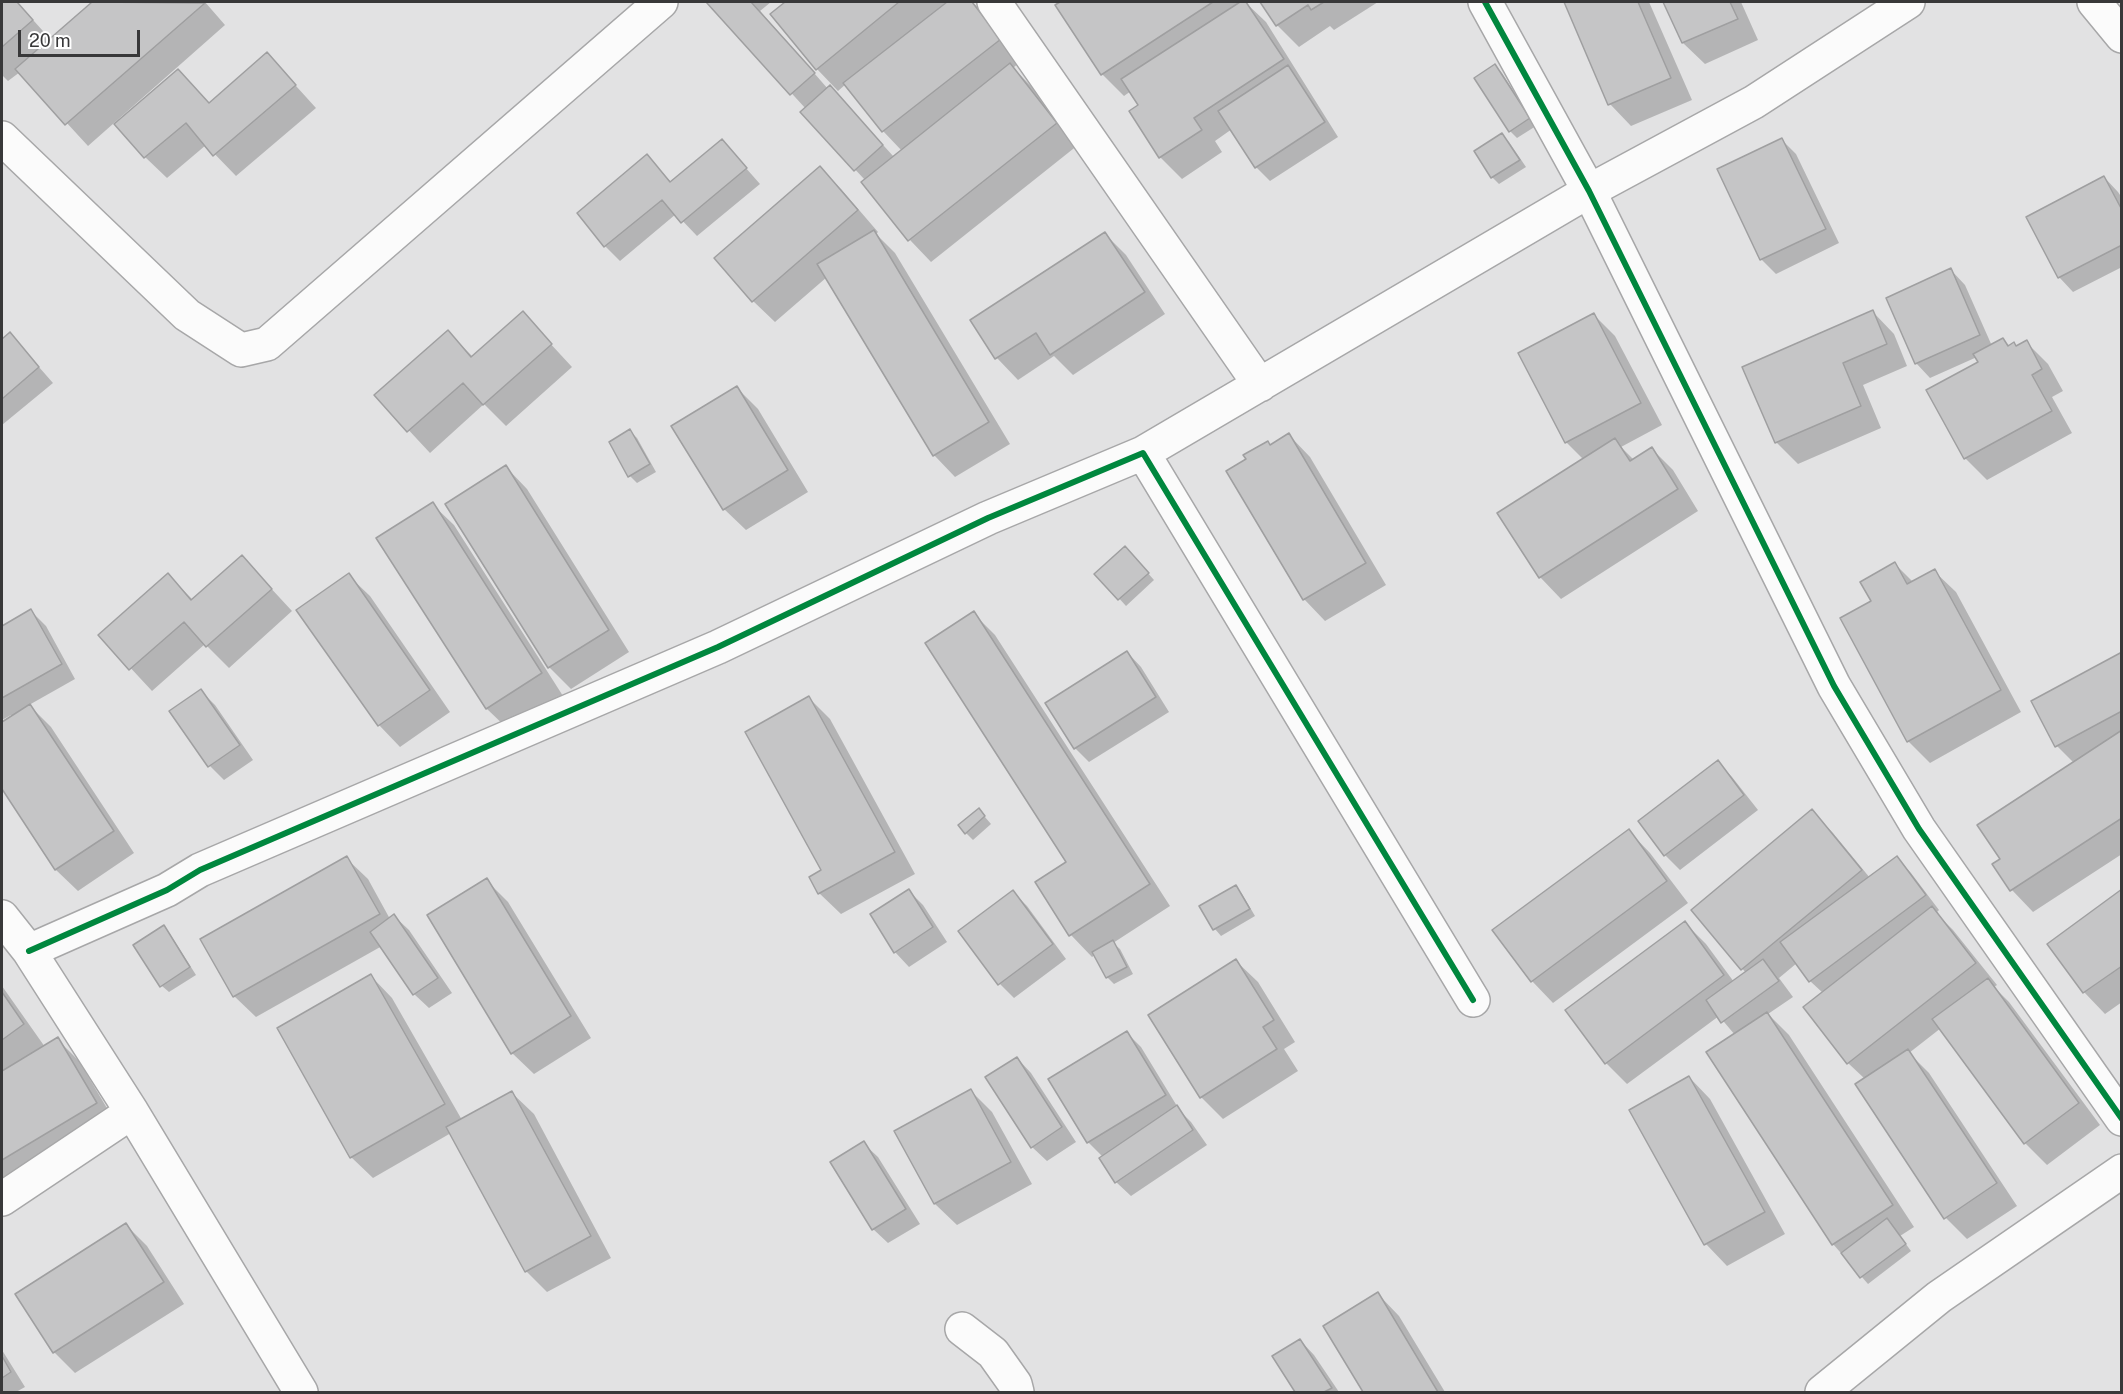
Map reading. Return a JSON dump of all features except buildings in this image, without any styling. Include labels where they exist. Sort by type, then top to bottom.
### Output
[{"type":"street","points":[[2,138],[187,315],[241,350],[267,344],[660,2]]},
{"type":"street","points":[[994,2],[1260,385]]},
{"type":"street","points":[[1485,2],[1589,191],[1834,686],[1919,829],[2121,1119]]},
{"type":"street","points":[[29,951],[167,890],[200,870],[718,647],[988,518],[1143,453],[1589,191],[1754,102],[1908,2]]},
{"type":"street","points":[[2094,2],[2121,36]]},
{"type":"street","points":[[1143,453],[1473,1000]]},
{"type":"street","points":[[2,917],[29,951],[132,1112],[301,1392]]},
{"type":"street","points":[[2,1199],[132,1112]]},
{"type":"street","points":[[1822,1392],[1939,1297],[2121,1171]]},
{"type":"street","points":[[962,1329],[993,1353],[1015,1384],[1017,1392]]},
{"type":"cycle path","points":[[1485,2],[1589,191],[1834,686],[1919,829],[2122,1119]]},
{"type":"cycle path","points":[[29,951],[167,890],[200,870],[718,647],[988,518],[1143,453],[1473,1000]]}]
